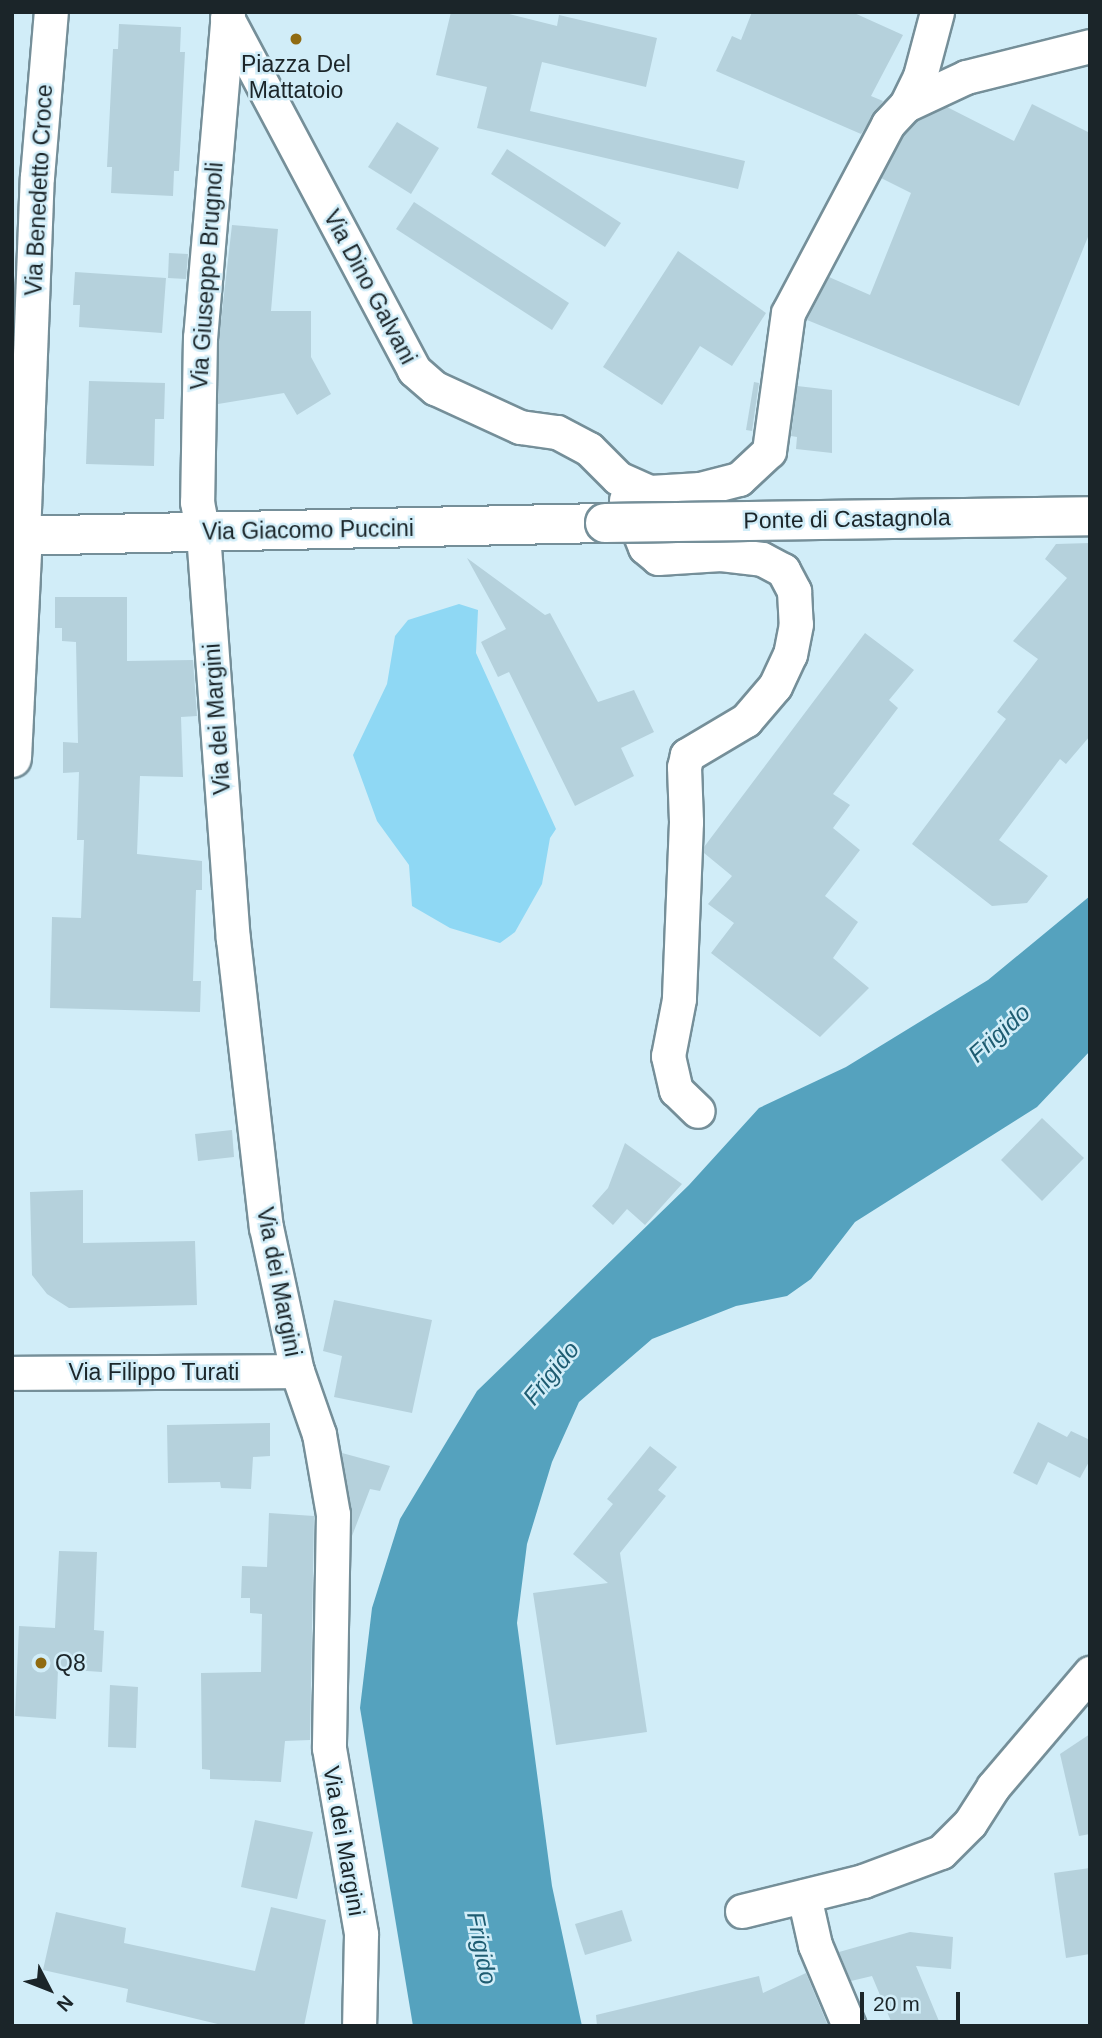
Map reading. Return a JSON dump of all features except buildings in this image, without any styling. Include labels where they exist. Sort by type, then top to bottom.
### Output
[{"type":"main road","name":"Ponte di Castagnola","points":[[605,523],[1090,516]]},
{"type":"main road","name":"Via Giacomo Puccini","points":[[18,536],[605,523]]},
{"type":"main road","points":[[12,758],[18,536]]},
{"type":"street","name":"Via Benedetto Croce","points":[[18,536],[37,177],[51,12]]},
{"type":"street","name":"Via Dino Galvani","points":[[227,14],[414,370],[435,388],[485,412],[520,427],[557,432],[589,449],[618,478],[650,492],[700,489],[739,480],[769,451],[788,313],[888,124],[906,104],[920,76],[937,12]]},
{"type":"street","name":"Via Giuseppe Brugnoli","points":[[204,533],[197,502],[200,337],[227,14]]},
{"type":"street","points":[[906,104],[966,77],[1090,46]]},
{"type":"street","points":[[618,478],[645,547],[658,558],[721,554],[762,559],[783,570],[794,591],[796,624],[790,654],[775,686],[746,720],[687,755],[684,767],[686,821],[678,999],[668,1056],[677,1090],[698,1111]]},
{"type":"street","name":"Via dei Margini","points":[[204,533],[233,939],[266,1227],[297,1371],[319,1434],[334,1514],[329,1748],[361,1934],[359,2026]]},
{"type":"street","name":"Via Filippo Turati","points":[[12,1373],[297,1371]]},
{"type":"street","points":[[742,1911],[863,1881],[941,1852],[970,1823],[993,1787],[1090,1673]]},
{"type":"street","points":[[804,1896],[815,1945],[849,2026]]},
{"type":"shaded area","points":[[459,604],[478,610],[476,653],[556,829],[550,838],[542,884],[515,932],[500,943],[450,928],[412,906],[409,865],[377,821],[353,755],[387,684],[395,636],[408,620]]},
{"type":"water","name":"Frigido","points":[[1090,896],[1090,1051],[1037,1107],[855,1222],[811,1279],[787,1296],[736,1306],[652,1339],[579,1402],[552,1462],[527,1544],[517,1623],[552,1886],[582,2026],[413,2026],[360,1708],[372,1608],[400,1519],[477,1391],[689,1185],[759,1108],[846,1067],[988,980]]},
{"type":"place","name":"Piazza Del Mattatoio","points":[[296,39]]},
{"type":"place","name":"Q8","points":[[41,1663]]}]
